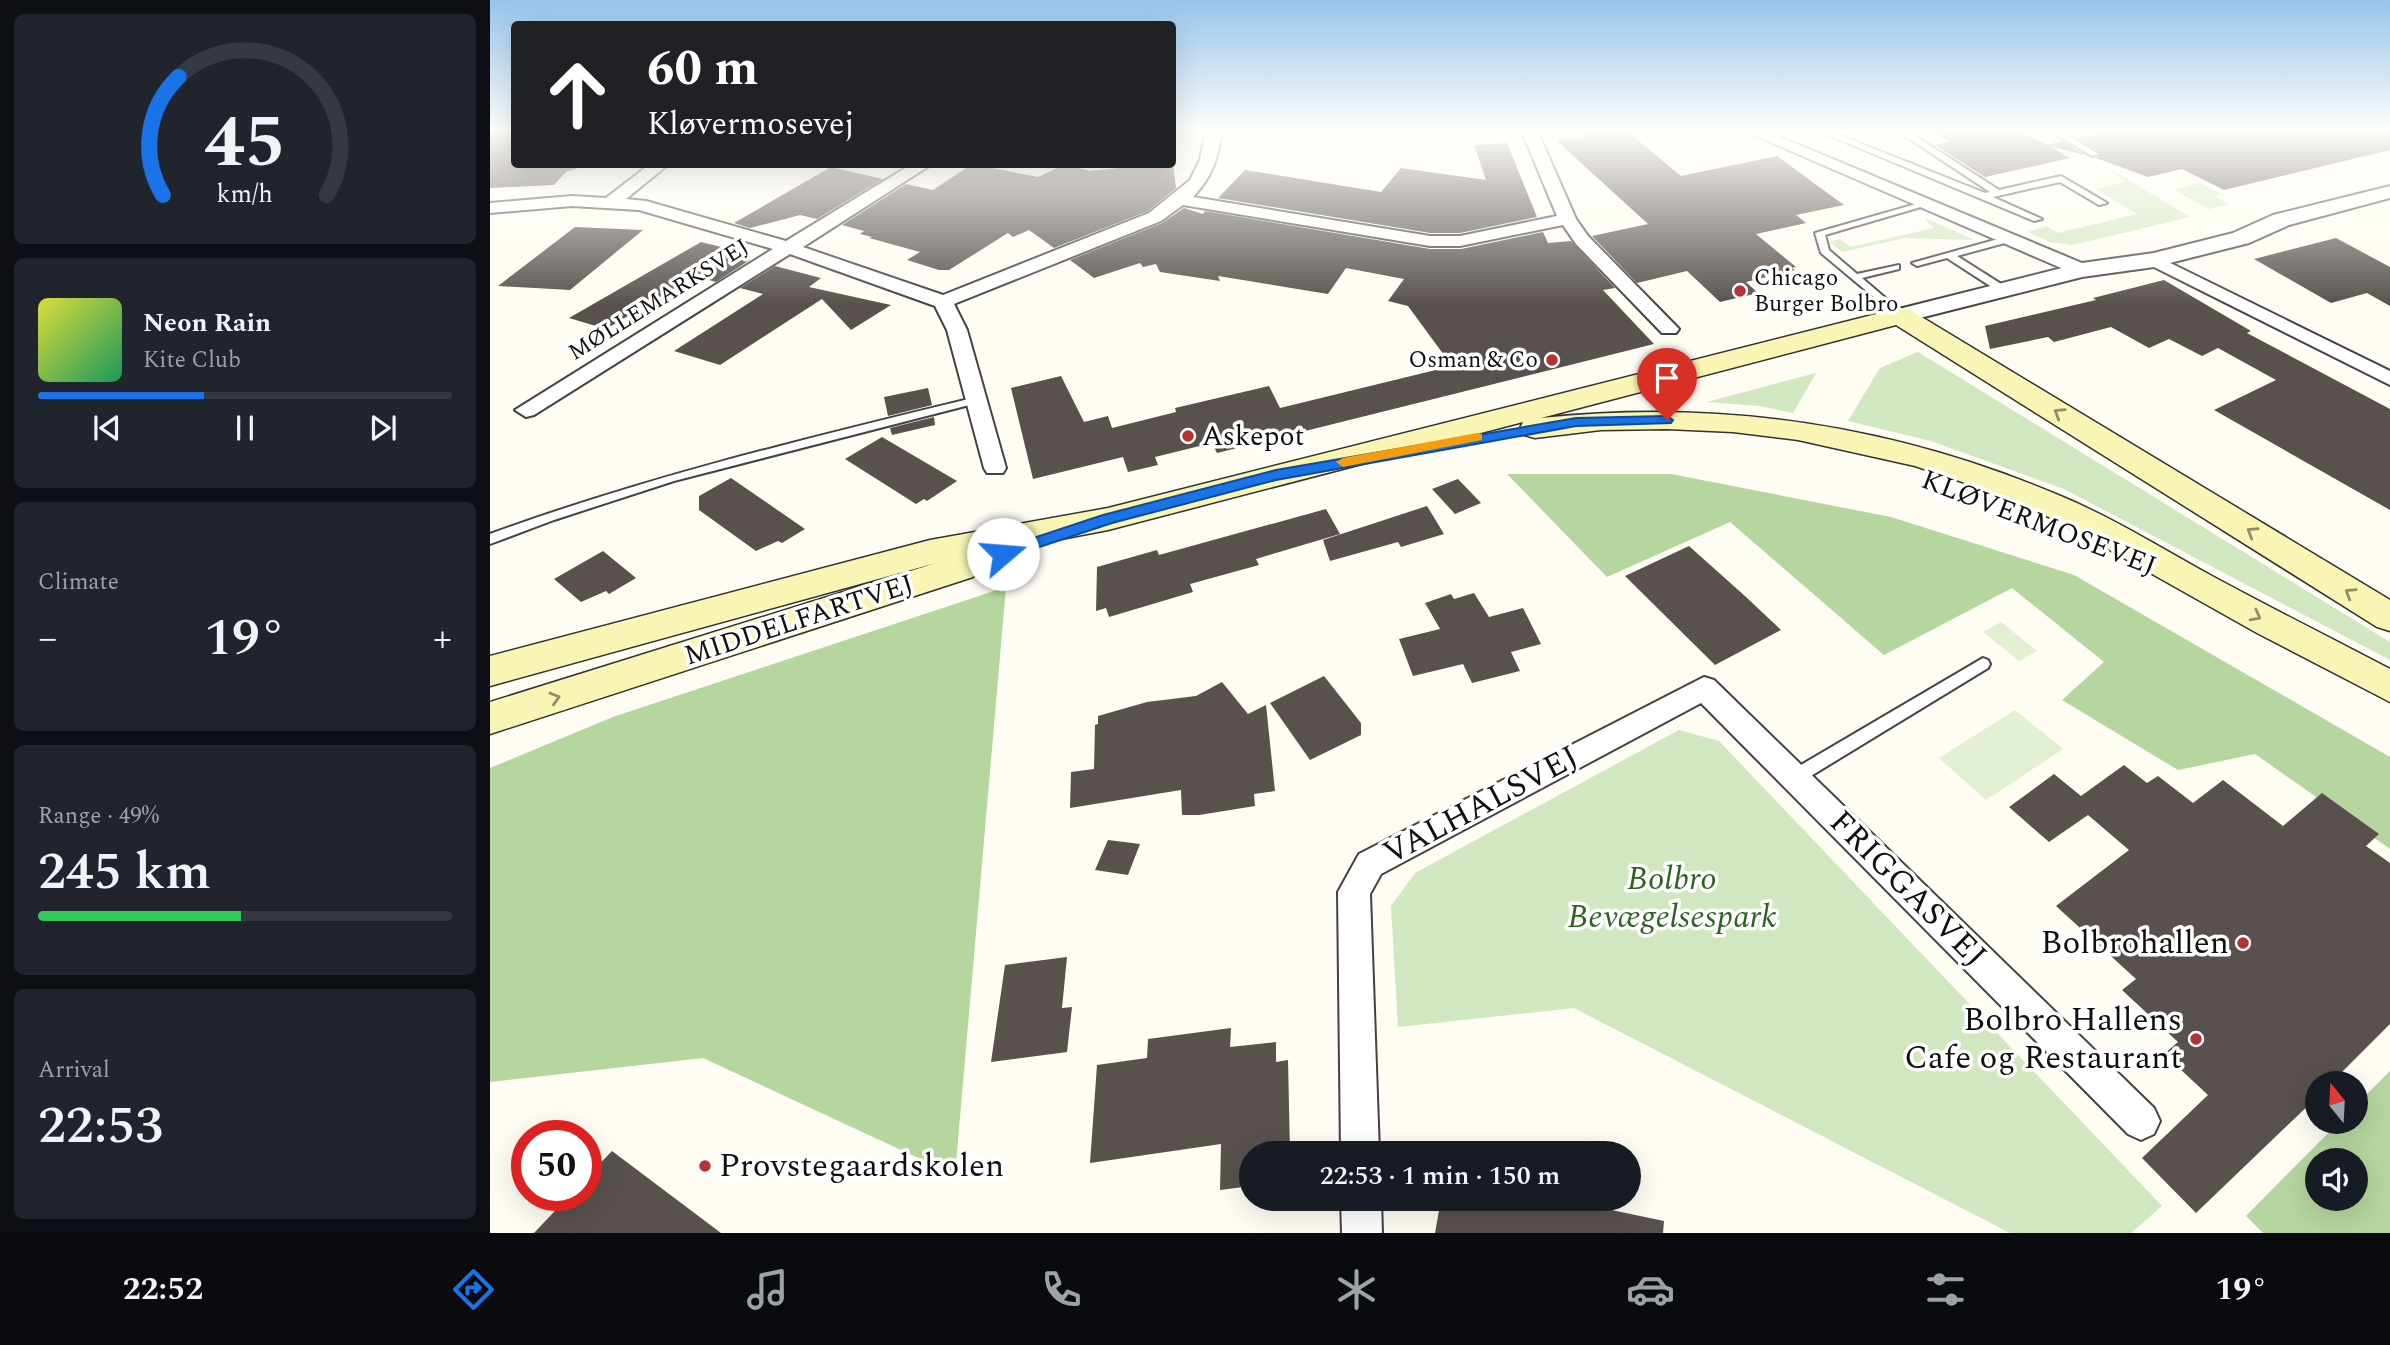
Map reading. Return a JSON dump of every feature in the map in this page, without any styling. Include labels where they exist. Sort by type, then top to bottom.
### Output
[{"type":"main road","name":"MIDDELFARTVEJ","points":[[490,719],[1108,519],[1900,316]]},
{"type":"main road","points":[[1900,316],[2390,617]]},
{"type":"main road","name":"KLØVERMOSEVEJ","points":[[1276,475],[1506,432],[1642,431],[1748,439],[1820,452],[1947,483],[2041,517],[2196,583],[2390,687]]},
{"type":"main road","name":"MIDDELFARTVEJ","points":[[490,671],[930,552],[1108,519]]},
{"type":"main road","points":[[490,649],[852,559],[930,552]]},
{"type":"main road","points":[[490,688],[649,628]]},
{"type":"street","points":[[610,203],[628,190]]},
{"type":"street","name":"MØLLEMARKSVEJ","points":[[526,410],[883,190]]},
{"type":"street","points":[[943,303],[1154,218],[1191,190]]},
{"type":"street","points":[[1555,190],[1567,219],[1582,240],[1669,329]]},
{"type":"street","points":[[1892,190],[2082,270]]},
{"type":"street","name":"MIDDELFARTVEJ","points":[[2082,270],[2096,258],[2220,226],[2281,220],[2390,192]]},
{"type":"street","points":[[1181,200],[1430,241],[1460,241],[1567,219]]},
{"type":"street","points":[[490,208],[572,201],[640,205],[789,248],[912,289],[943,303],[957,330],[995,468]]},
{"type":"street","name":"MIDDELFARTVEJ","points":[[1900,316],[2082,270],[2154,260],[2241,238],[2281,220]]},
{"type":"street","points":[[2154,260],[2390,379]]},
{"type":"street","name":"FRIGGASVEJ","points":[[1704,688],[2141,1122]]},
{"type":"street","name":"VALHALSVEJ","points":[[1360,1141],[1354,892],[1370,864],[1704,688]]},
{"type":"street","points":[[1362,1211],[1362,1233]]},
{"type":"lane","points":[[1967,190],[2037,219]]},
{"type":"lane","points":[[1993,190],[1998,193]]},
{"type":"lane","points":[[1983,196],[2014,190]]},
{"type":"lane","points":[[2079,190],[2102,203]]},
{"type":"lane","points":[[1900,316],[1824,251],[1820,233],[1926,204]]},
{"type":"lane","points":[[1917,263],[2009,239]]},
{"type":"lane","points":[[1949,255],[2005,291]]},
{"type":"lane","points":[[1855,276],[1896,267]]},
{"type":"lane","points":[[490,539],[556,513],[682,473],[977,400]]},
{"type":"lane","points":[[1795,776],[1983,664]]},
{"type":"green space","points":[[2097,190],[2144,190],[2190,217],[2073,245],[2050,242],[2028,232],[2046,226],[2058,233],[2137,214]]},
{"type":"green space","points":[[2174,190],[2213,190],[2221,194],[2215,196],[2229,204],[2209,209]]},
{"type":"green space","points":[[1925,220],[1974,240],[1905,238],[1842,252],[1829,242],[1840,239],[1850,247],[1934,228]]},
{"type":"green space","points":[[1918,352],[2390,642],[2390,660],[2064,489],[1931,441],[1848,421],[1880,368]]},
{"type":"green space","points":[[1816,373],[1793,413],[1759,406],[1707,402]]},
{"type":"green space","points":[[1507,474],[1671,474],[1891,517],[2074,575],[2390,757],[2390,849],[2255,754],[2178,770],[2062,700],[2104,662],[2012,588],[1884,655],[1730,522],[1607,577]]},
{"type":"green space","points":[[1006,587],[955,1175],[703,1058],[490,1082],[490,768],[613,717]]},
{"type":"green space","points":[[2001,622],[2037,651],[2019,661],[1983,632]]},
{"type":"green space","points":[[2015,710],[2063,749],[1986,800],[1939,758]]},
{"type":"green space","name":"Bolbro Bevægelsespark","points":[[1679,730],[1719,741],[2162,1206],[2131,1233],[2010,1233],[1574,1008],[1398,1027],[1391,906],[1415,873]]},
{"type":"green space","points":[[2390,1071],[2390,1233],[2263,1233],[2246,1216],[2305,1156],[2305,1211],[2368,1211],[2368,1148],[2313,1148],[2327,1134],[2368,1134],[2368,1093]]},
{"type":"building","points":[[792,190],[866,190],[817,219],[800,215],[750,228],[734,223]]},
{"type":"building","points":[[897,190],[1174,190],[1148,211],[1054,248],[1029,230],[1013,237],[1008,233],[949,270],[939,270],[907,260],[920,252],[869,238],[872,237],[860,234],[864,231],[842,225]]},
{"type":"building","points":[[1226,190],[1366,190],[1381,192],[1383,190],[1526,190],[1537,217],[1460,233],[1430,233],[1218,198]]},
{"type":"building","points":[[1610,190],[1823,190],[1844,205],[1796,215],[1806,223],[1756,234],[1796,267],[1792,268],[1795,270],[1746,282],[1758,293],[1720,302],[1687,271],[1637,283],[1592,236],[1648,224]]},
{"type":"building","points":[[1184,208],[1203,214],[1205,211],[1430,249],[1461,249],[1543,232],[1548,243],[1571,241],[1615,288],[1603,290],[1654,344],[1217,453],[1212,443],[1155,457],[1158,465],[1128,472],[1123,457],[1033,479],[1011,388],[1061,376],[1084,422],[1108,416],[1112,428],[1176,412],[1175,408],[1269,386],[1280,408],[1452,366],[1408,306],[1388,301],[1404,279],[1346,268],[1328,294],[1218,276],[1220,281],[1160,272],[1156,264],[1143,267],[1140,263],[1094,278],[1070,260],[1162,223]]},
{"type":"building","points":[[575,227],[643,230],[570,290],[498,286]]},
{"type":"building","points":[[2336,238],[2390,267],[2390,306],[2367,293],[2331,303],[2254,259]]},
{"type":"building","points":[[701,242],[738,251],[731,255],[750,260],[716,282],[695,276],[606,329],[569,318]]},
{"type":"building","points":[[775,266],[821,278],[809,287],[891,305],[851,330],[822,299],[720,365],[674,351],[763,294],[740,288]]},
{"type":"building","points":[[2164,280],[2251,331],[2247,333],[2390,409],[2390,510],[2214,410],[2276,380],[2218,348],[2202,356],[2169,339],[2149,348],[2111,327],[2054,342],[2048,337],[1990,349],[1985,326],[2096,300],[2093,298]]},
{"type":"building","points":[[928,388],[932,405],[888,416],[884,397]]},
{"type":"building","points":[[934,417],[935,425],[892,435],[890,428]]},
{"type":"building","points":[[882,437],[957,481],[927,501],[924,499],[916,504],[845,459]]},
{"type":"building","points":[[731,478],[805,529],[782,543],[778,541],[756,551],[699,510],[699,496]]},
{"type":"building","points":[[1458,479],[1481,503],[1455,514],[1432,489]]},
{"type":"building","points":[[1427,506],[1444,534],[1401,547],[1398,542],[1330,561],[1323,540]]},
{"type":"building","points":[[1326,509],[1340,534],[1256,559],[1259,565],[1190,584],[1193,592],[1109,617],[1106,608],[1096,611],[1097,567],[1157,550],[1159,555]]},
{"type":"building","points":[[1689,546],[1781,630],[1715,665],[1625,576]]},
{"type":"building","points":[[603,551],[636,578],[609,594],[606,591],[581,602],[554,579]]},
{"type":"building","points":[[1474,593],[1489,617],[1523,608],[1541,644],[1511,652],[1520,671],[1472,683],[1463,664],[1413,676],[1399,639],[1440,629],[1425,603],[1451,594],[1454,599]]},
{"type":"building","points":[[1324,676],[1361,723],[1361,735],[1310,760],[1270,703]]},
{"type":"building","points":[[1222,682],[1248,714],[1266,705],[1275,791],[1254,794],[1255,806],[1199,815],[1182,815],[1181,790],[1070,808],[1071,772],[1094,769],[1095,725],[1098,724],[1098,716],[1147,702],[1196,696]]},
{"type":"building","name":"Bolbrohallen","points":[[2124,765],[2147,783],[2158,776],[2193,803],[2223,780],[2283,826],[2322,793],[2379,834],[2366,846],[2390,863],[2390,1024],[2343,1071],[2305,1071],[2305,1109],[2196,1213],[2142,1158],[2208,1095],[2164,1054],[2178,1042],[2122,990],[2136,979],[2056,906],[2129,850],[2088,815],[2049,842],[2009,807],[2054,774],[2081,796]]},
{"type":"building","points":[[1108,840],[1140,844],[1128,875],[1095,870]]},
{"type":"building","points":[[1067,957],[1062,1008],[1072,1007],[1067,1052],[991,1062],[1005,965]]},
{"type":"building","points":[[1231,1028],[1230,1047],[1276,1042],[1276,1062],[1288,1060],[1290,1141],[1239,1141],[1239,1188],[1220,1190],[1221,1144],[1090,1163],[1097,1065],[1147,1058],[1148,1039]]},
{"type":"building","points":[[612,1151],[721,1233],[534,1233],[555,1211],[602,1211],[602,1161]]},
{"type":"building","points":[[1439,1211],[1616,1211],[1664,1221],[1663,1233],[1435,1233]]},
{"type":"slow traffic","points":[[1343,462],[1477,437]]},
{"type":"place","name":"Chicago Burger Bolbro","points":[[1740,291]]},
{"type":"place","name":"Osman & Co","points":[[1552,360]]},
{"type":"place","name":"Askepot","points":[[1188,436]]},
{"type":"place","name":"Bolbrohallen","points":[[2243,943]]},
{"type":"place","name":"Bolbro Hallens Cafe og Restaurant","points":[[2196,1039]]},
{"type":"place","name":"Provstegaardskolen","points":[[705,1166]]},
{"type":"route","points":[[1003,554],[1108,519],[1276,475],[1506,432],[1576,422],[1667,420]]}]
